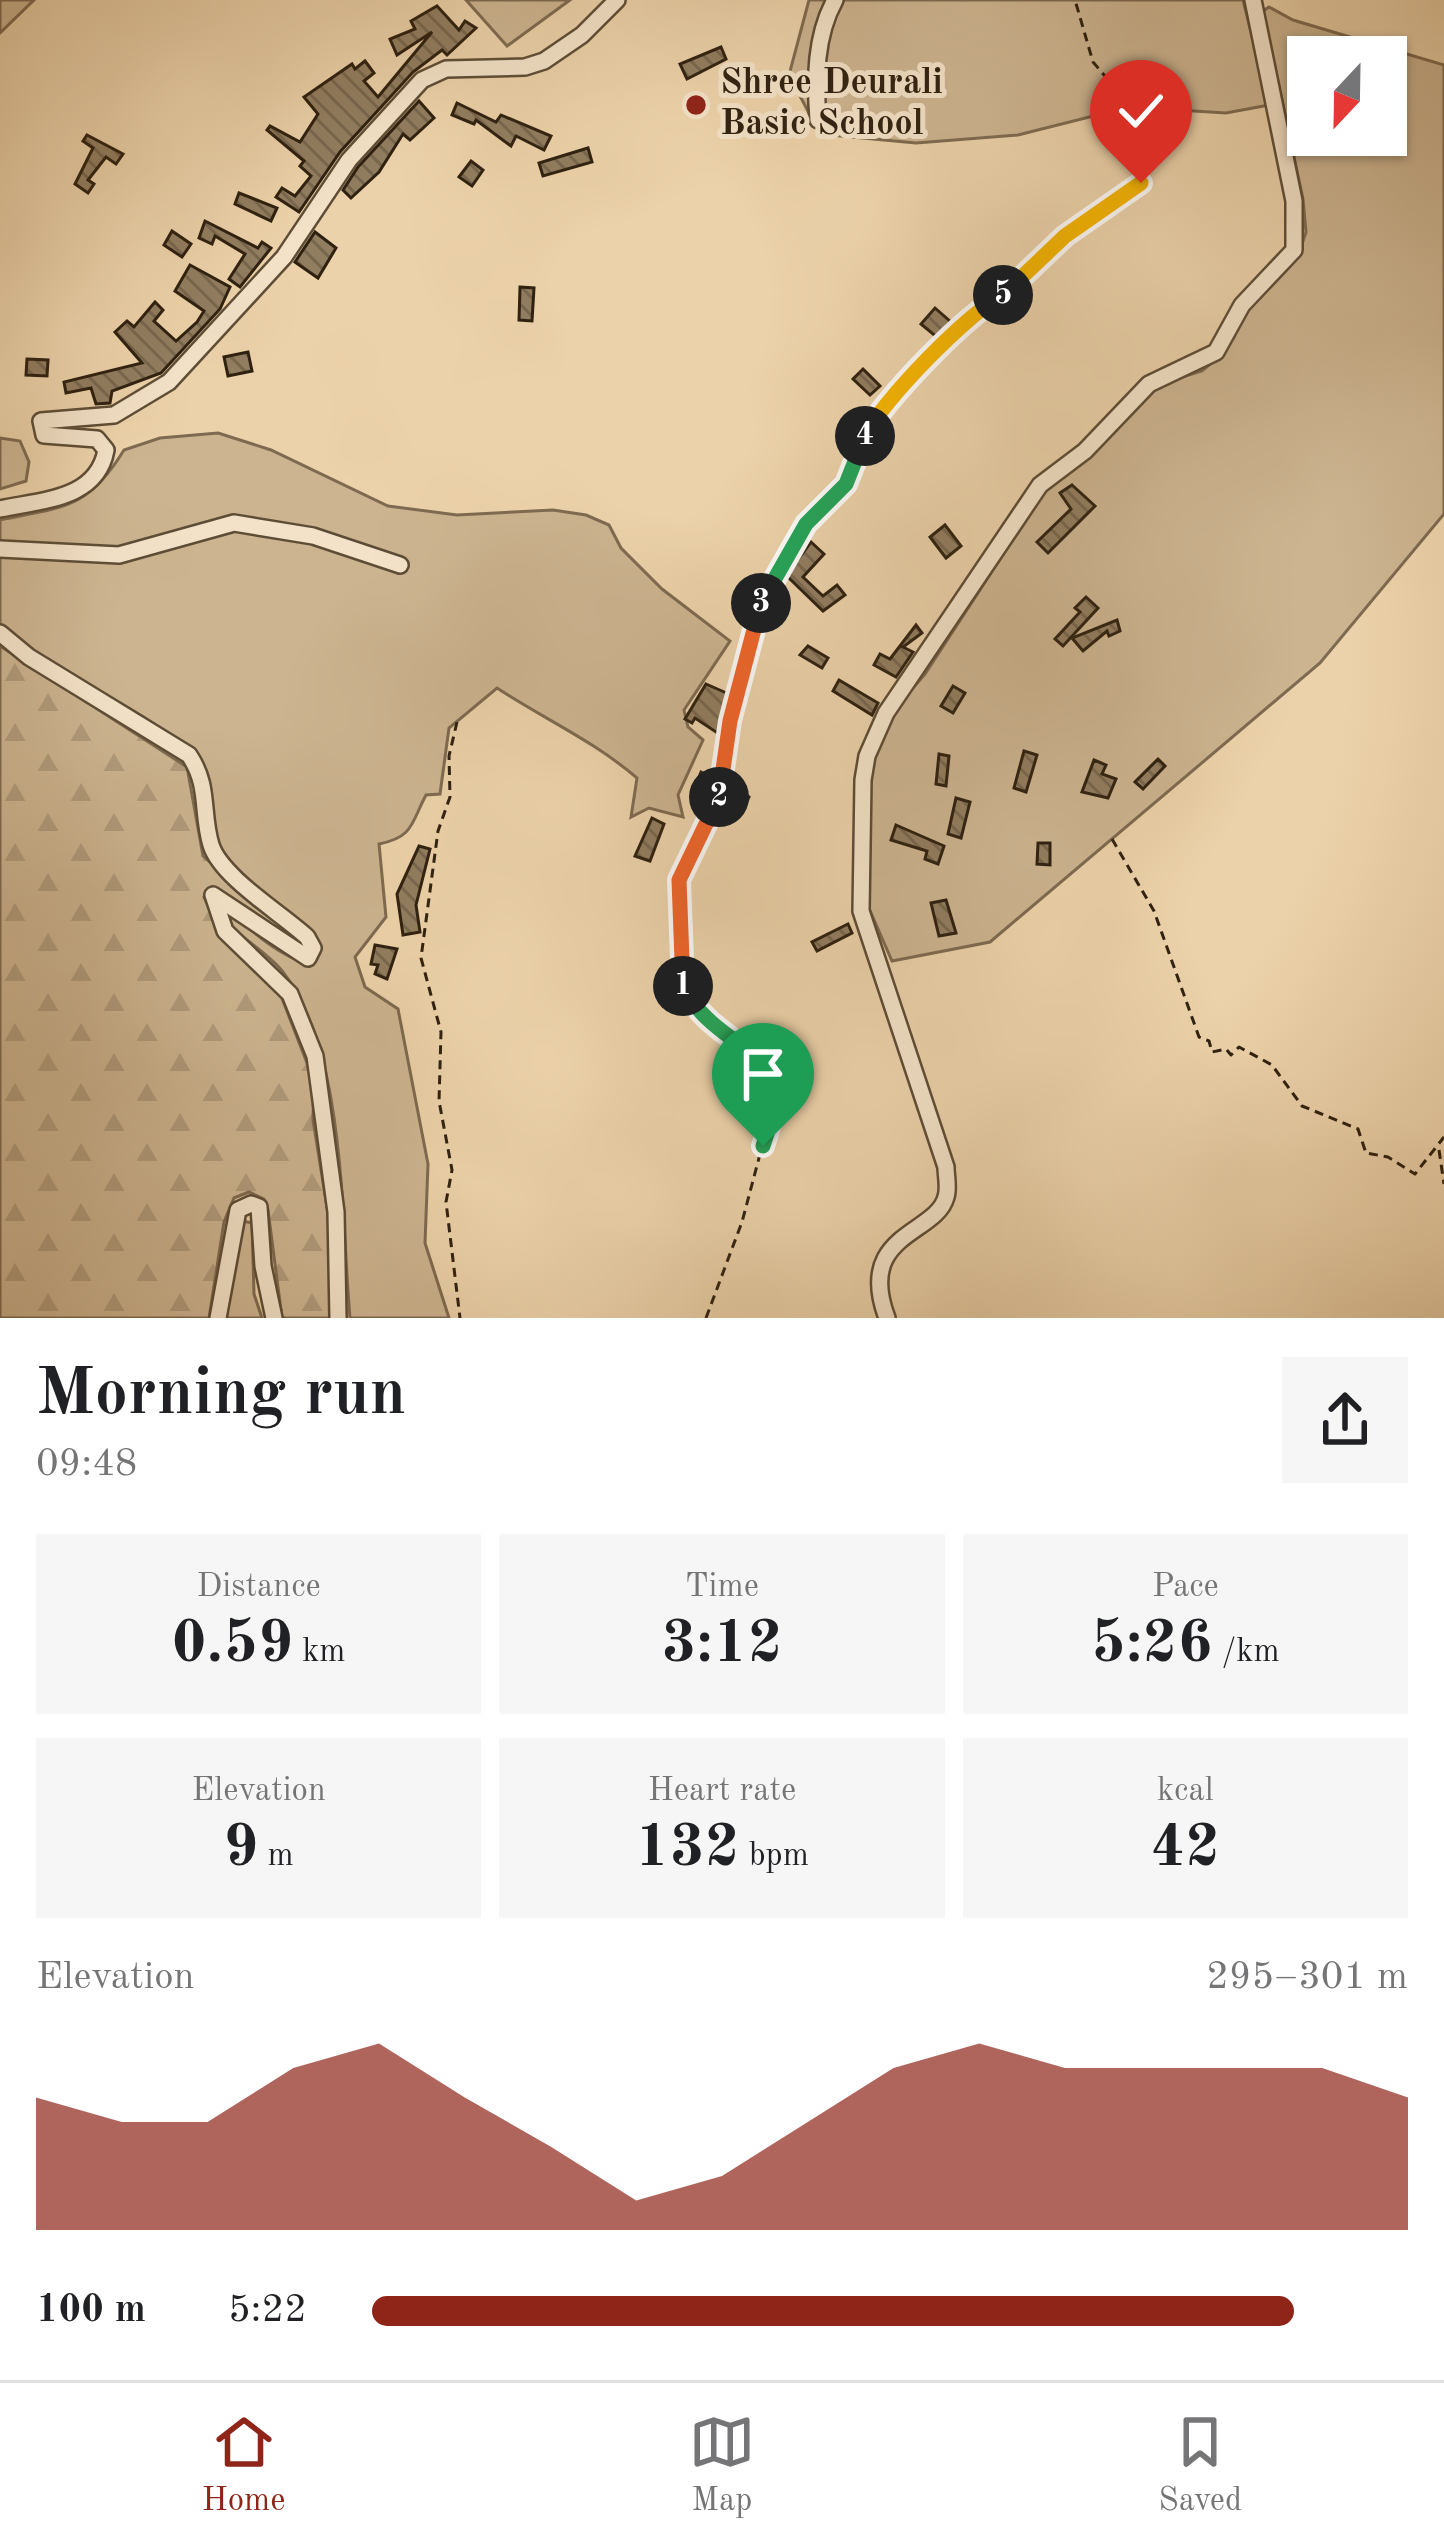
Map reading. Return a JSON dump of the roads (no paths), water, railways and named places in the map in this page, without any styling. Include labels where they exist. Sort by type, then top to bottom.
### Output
[{"type":"street","points":[[0,509],[79,491],[95,478],[106,450],[97,439],[44,435],[40,421],[114,415],[169,382],[284,257],[349,160],[422,80],[446,69],[525,68],[544,61],[582,35],[617,0]]},
{"type":"street","points":[[818,119],[822,29],[835,0]]},
{"type":"street","points":[[887,1318],[886,1257],[903,1233],[939,1210],[947,1196],[946,1167],[861,911],[858,880],[867,755],[886,713],[1040,485],[1084,451],[1149,384],[1216,352],[1242,305],[1294,250],[1294,201],[1253,0]]},
{"type":"street","points":[[0,549],[118,555],[234,523],[313,536],[400,565]]},
{"type":"street","points":[[0,633],[28,657],[188,755],[202,775],[210,843],[218,862],[307,937],[313,948],[308,958],[213,895],[225,931],[290,994],[315,1056],[336,1212],[338,1318]]},
{"type":"street","points":[[218,1318],[238,1210],[251,1204],[259,1207],[263,1266],[274,1318]]},
{"type":"place","name":"Shree Deurali Basic School","points":[[696,105]]}]
